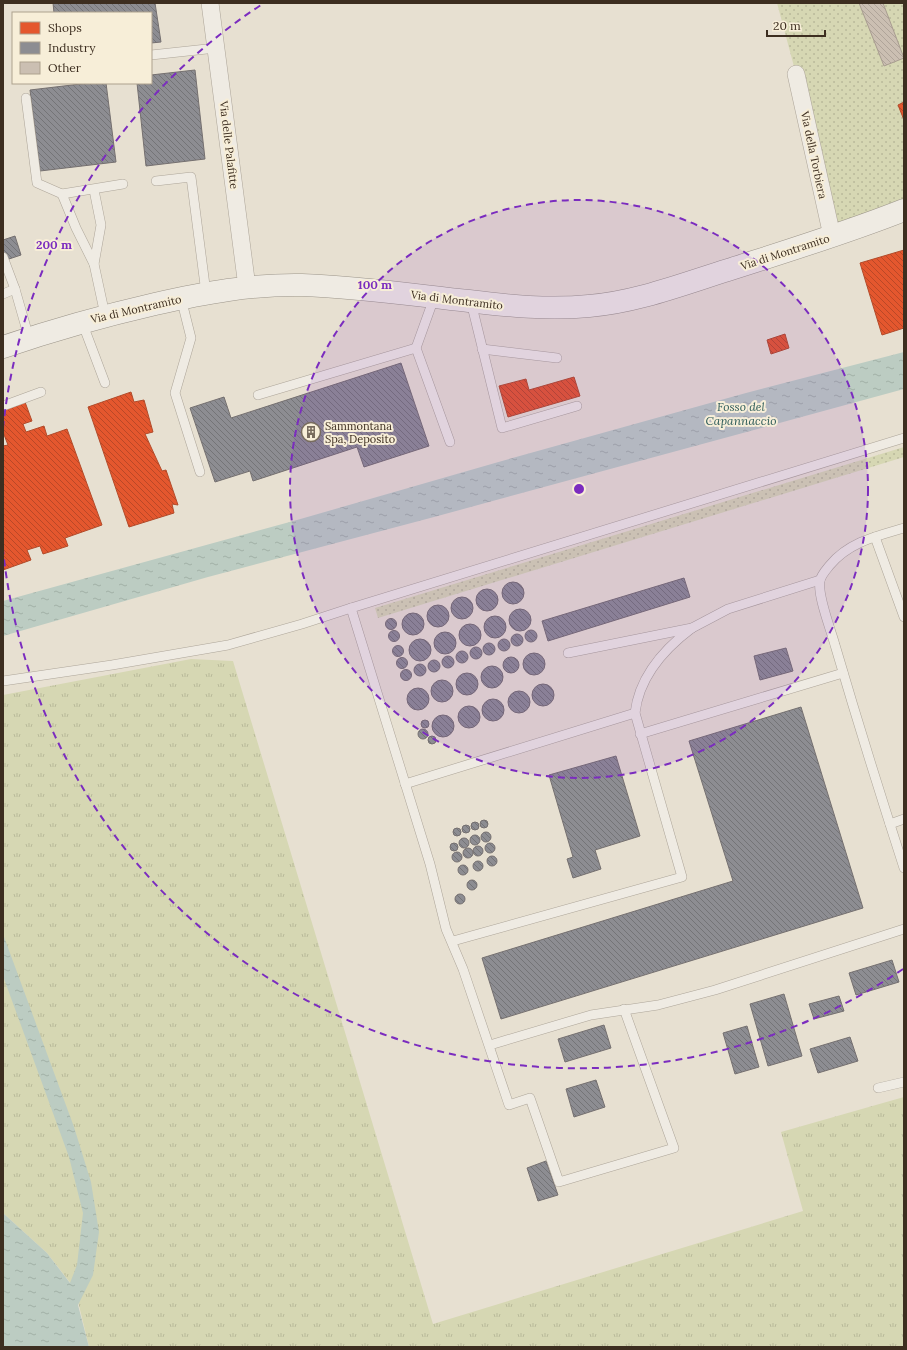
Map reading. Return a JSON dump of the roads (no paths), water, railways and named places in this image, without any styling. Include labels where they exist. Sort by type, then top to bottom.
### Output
[{"type":"main road","name":"Via di Montramito","points":[[3,347],[105,315],[206,293],[247,287],[302,285],[363,288],[498,305],[550,308],[607,304],[641,298],[832,236],[904,210]]},
{"type":"street","name":"Via delle Palafitte","points":[[210,3],[247,287]]},
{"type":"street","name":"Via della Torbiera","points":[[796,74],[832,236]]},
{"type":"lane","points":[[152,55],[216,48]]},
{"type":"lane","points":[[26,98],[37,183],[62,194],[94,190],[123,184]]},
{"type":"lane","points":[[156,181],[191,177],[206,293]]},
{"type":"lane","points":[[94,190],[101,225],[94,264]]},
{"type":"lane","points":[[62,194],[76,228],[94,264],[105,315]]},
{"type":"lane","points":[[3,257],[15,289],[30,338]]},
{"type":"lane","points":[[3,294],[15,289]]},
{"type":"lane","points":[[181,298],[191,338],[175,393],[200,472]]},
{"type":"lane","points":[[434,298],[416,348],[450,442]]},
{"type":"lane","points":[[470,302],[502,428],[577,406]]},
{"type":"lane","points":[[82,322],[105,383]]},
{"type":"lane","points":[[258,395],[416,348]]},
{"type":"lane","points":[[482,349],[557,358]]},
{"type":"lane","points":[[3,406],[41,392]]},
{"type":"lane","points":[[3,681],[112,665],[228,645],[302,624],[904,438]]},
{"type":"lane","points":[[904,528],[860,542],[842,553],[826,570],[820,580],[822,601],[904,868]]},
{"type":"lane","points":[[875,537],[904,617]]},
{"type":"lane","points":[[453,942],[682,877],[635,714],[638,695],[651,670],[670,647],[692,628],[728,609],[820,580]]},
{"type":"lane","points":[[351,608],[430,864],[446,929],[453,942],[490,1045],[509,1105],[530,1098],[559,1182],[674,1148],[624,1010]]},
{"type":"lane","points":[[568,653],[692,628]]},
{"type":"lane","points":[[640,734],[843,673]]},
{"type":"lane","points":[[405,784],[635,714]]},
{"type":"lane","points":[[890,824],[904,819]]},
{"type":"lane","points":[[490,1045],[591,1015],[658,1005],[715,990],[904,929]]},
{"type":"lane","points":[[878,1088],[904,1082]]},
{"type":"water","name":"Fosso del Capannaccio","points":[[904,352],[904,389],[208,577],[3,636],[3,601],[297,520],[746,393]]},
{"type":"water","points":[[3,934],[74,1127],[91,1182],[99,1232],[93,1275],[78,1305],[89,1347],[3,1347],[3,1213],[47,1253],[70,1283],[77,1265],[83,1213],[69,1157],[3,976]]},
{"type":"place","name":"Sammontana Spa, Deposito","points":[[311,432]]}]
